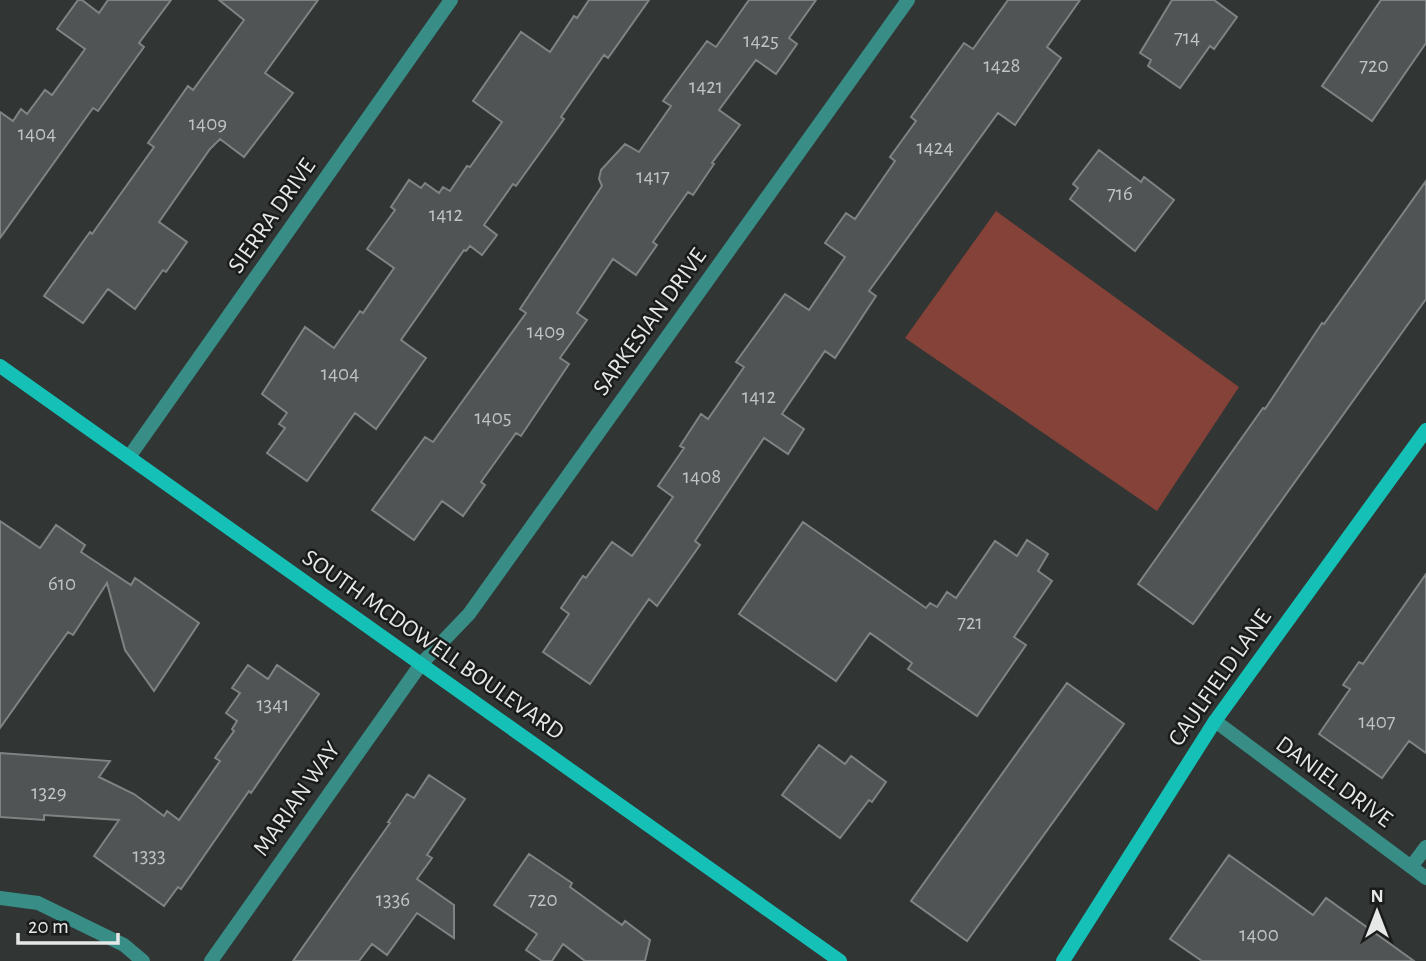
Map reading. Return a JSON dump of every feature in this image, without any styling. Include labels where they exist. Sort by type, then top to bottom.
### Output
[{"type":"main road","name":"SOUTH MCDOWELL BOULEVARD","points":[[0,366],[840,961]]},
{"type":"main road","name":"CAULFIELD LANE","points":[[1063,961],[1215,721],[1426,430]]},
{"type":"street","name":"SIERRA DRIVE","points":[[129,457],[451,0]]},
{"type":"street","name":"SARKESIAN DRIVE","points":[[421,664],[469,614],[908,0]]},
{"type":"street","name":"MARIAN WAY","points":[[211,961],[421,664]]},
{"type":"street","name":"DANIEL DRIVE","points":[[1215,721],[1426,878]]},
{"type":"street","points":[[1411,867],[1426,847]]},
{"type":"street","points":[[0,898],[38,903],[124,946],[143,961]]},
{"type":"shaded area","points":[[996,211],[1239,387],[1157,511],[905,338]]},
{"type":"building","points":[[78,0],[82,0],[99,13],[108,0],[171,0],[139,43],[144,47],[98,111],[93,108],[0,238],[0,112],[13,121],[21,109],[27,114],[45,90],[52,95],[85,49],[57,29]]},
{"type":"building","points":[[219,0],[318,0],[265,73],[293,93],[244,157],[220,139],[210,149],[159,222],[187,242],[135,309],[108,289],[83,323],[44,296],[154,147],[148,143],[188,86],[193,90],[244,20]]},
{"type":"building","points":[[589,0],[649,0],[608,58],[604,55],[561,117],[564,119],[484,225],[497,235],[482,255],[470,246],[464,250],[401,340],[426,358],[376,429],[355,413],[307,481],[267,453],[285,428],[279,424],[287,413],[262,394],[305,327],[334,348],[360,311],[363,313],[394,268],[367,249],[395,210],[391,207],[409,180],[421,188],[425,183],[439,193],[443,187],[450,191],[467,166],[470,167],[502,122],[473,101],[521,32],[550,52],[574,16],[577,18]]},
{"type":"building","points":[[749,0],[816,0],[789,38],[797,44],[776,74],[756,60],[719,110],[740,125],[693,195],[688,192],[653,242],[657,245],[636,275],[613,259],[577,313],[587,320],[560,358],[569,364],[521,436],[516,433],[481,482],[485,485],[463,516],[442,501],[414,540],[372,510],[425,437],[433,442],[526,313],[520,309],[602,186],[599,179],[601,170],[625,144],[639,152],[671,106],[663,101],[707,41],[716,47]]},
{"type":"building","points":[[1008,0],[1080,0],[1047,47],[1061,58],[1015,125],[998,113],[869,291],[876,296],[835,358],[825,351],[782,414],[804,429],[788,454],[764,438],[695,541],[700,545],[657,606],[649,599],[590,684],[543,652],[569,614],[561,608],[583,576],[586,578],[612,542],[632,556],[673,497],[658,486],[684,448],[680,446],[701,414],[708,419],[744,367],[736,362],[785,294],[809,310],[845,257],[825,243],[846,213],[855,219],[895,161],[890,157],[916,121],[911,117],[964,43],[973,49]]},
{"type":"building","points":[[1172,0],[1214,0],[1237,17],[1214,49],[1210,46],[1180,88],[1148,66],[1151,60],[1140,53]]},
{"type":"building","points":[[1381,0],[1426,0],[1426,43],[1372,121],[1322,86]]},
{"type":"building","points":[[1099,150],[1141,182],[1144,177],[1174,200],[1135,251],[1070,199],[1078,188],[1073,184]]},
{"type":"building","points":[[1426,181],[1426,299],[1193,624],[1138,584]]},
{"type":"building","points":[[0,521],[40,548],[56,525],[85,545],[81,552],[131,585],[135,578],[199,623],[154,691],[125,650],[107,583],[73,635],[68,632],[0,728]]},
{"type":"building","points":[[803,522],[926,608],[930,603],[937,607],[947,592],[956,598],[995,541],[1017,556],[1027,540],[1048,554],[1038,571],[1052,581],[1014,637],[1026,645],[977,716],[908,669],[912,663],[870,633],[836,681],[739,614]]},
{"type":"building","points":[[1426,574],[1426,753],[1409,741],[1382,778],[1319,734],[1350,689],[1343,685],[1359,662],[1363,664]]},
{"type":"building","points":[[248,665],[268,679],[277,665],[319,694],[181,889],[178,887],[164,906],[94,856],[119,820],[44,815],[44,820],[0,817],[0,753],[110,761],[99,777],[134,794],[164,816],[167,811],[179,820],[220,761],[215,758],[234,731],[232,729],[237,721],[226,713],[240,693],[232,688]]},
{"type":"building","points":[[1067,683],[1124,724],[967,941],[911,901]]},
{"type":"building","points":[[819,745],[845,764],[851,756],[886,782],[840,838],[782,795]]},
{"type":"building","points":[[429,775],[465,799],[427,855],[432,858],[417,879],[454,905],[454,938],[417,913],[387,955],[372,944],[359,961],[293,961],[390,823],[388,822],[407,794],[414,798]]},
{"type":"building","points":[[529,854],[572,883],[570,887],[622,925],[625,921],[650,940],[645,961],[585,961],[563,944],[552,961],[542,961],[526,950],[537,934],[494,905]]},
{"type":"building","points":[[1229,855],[1313,915],[1326,898],[1414,961],[1202,961],[1170,939]]}]
